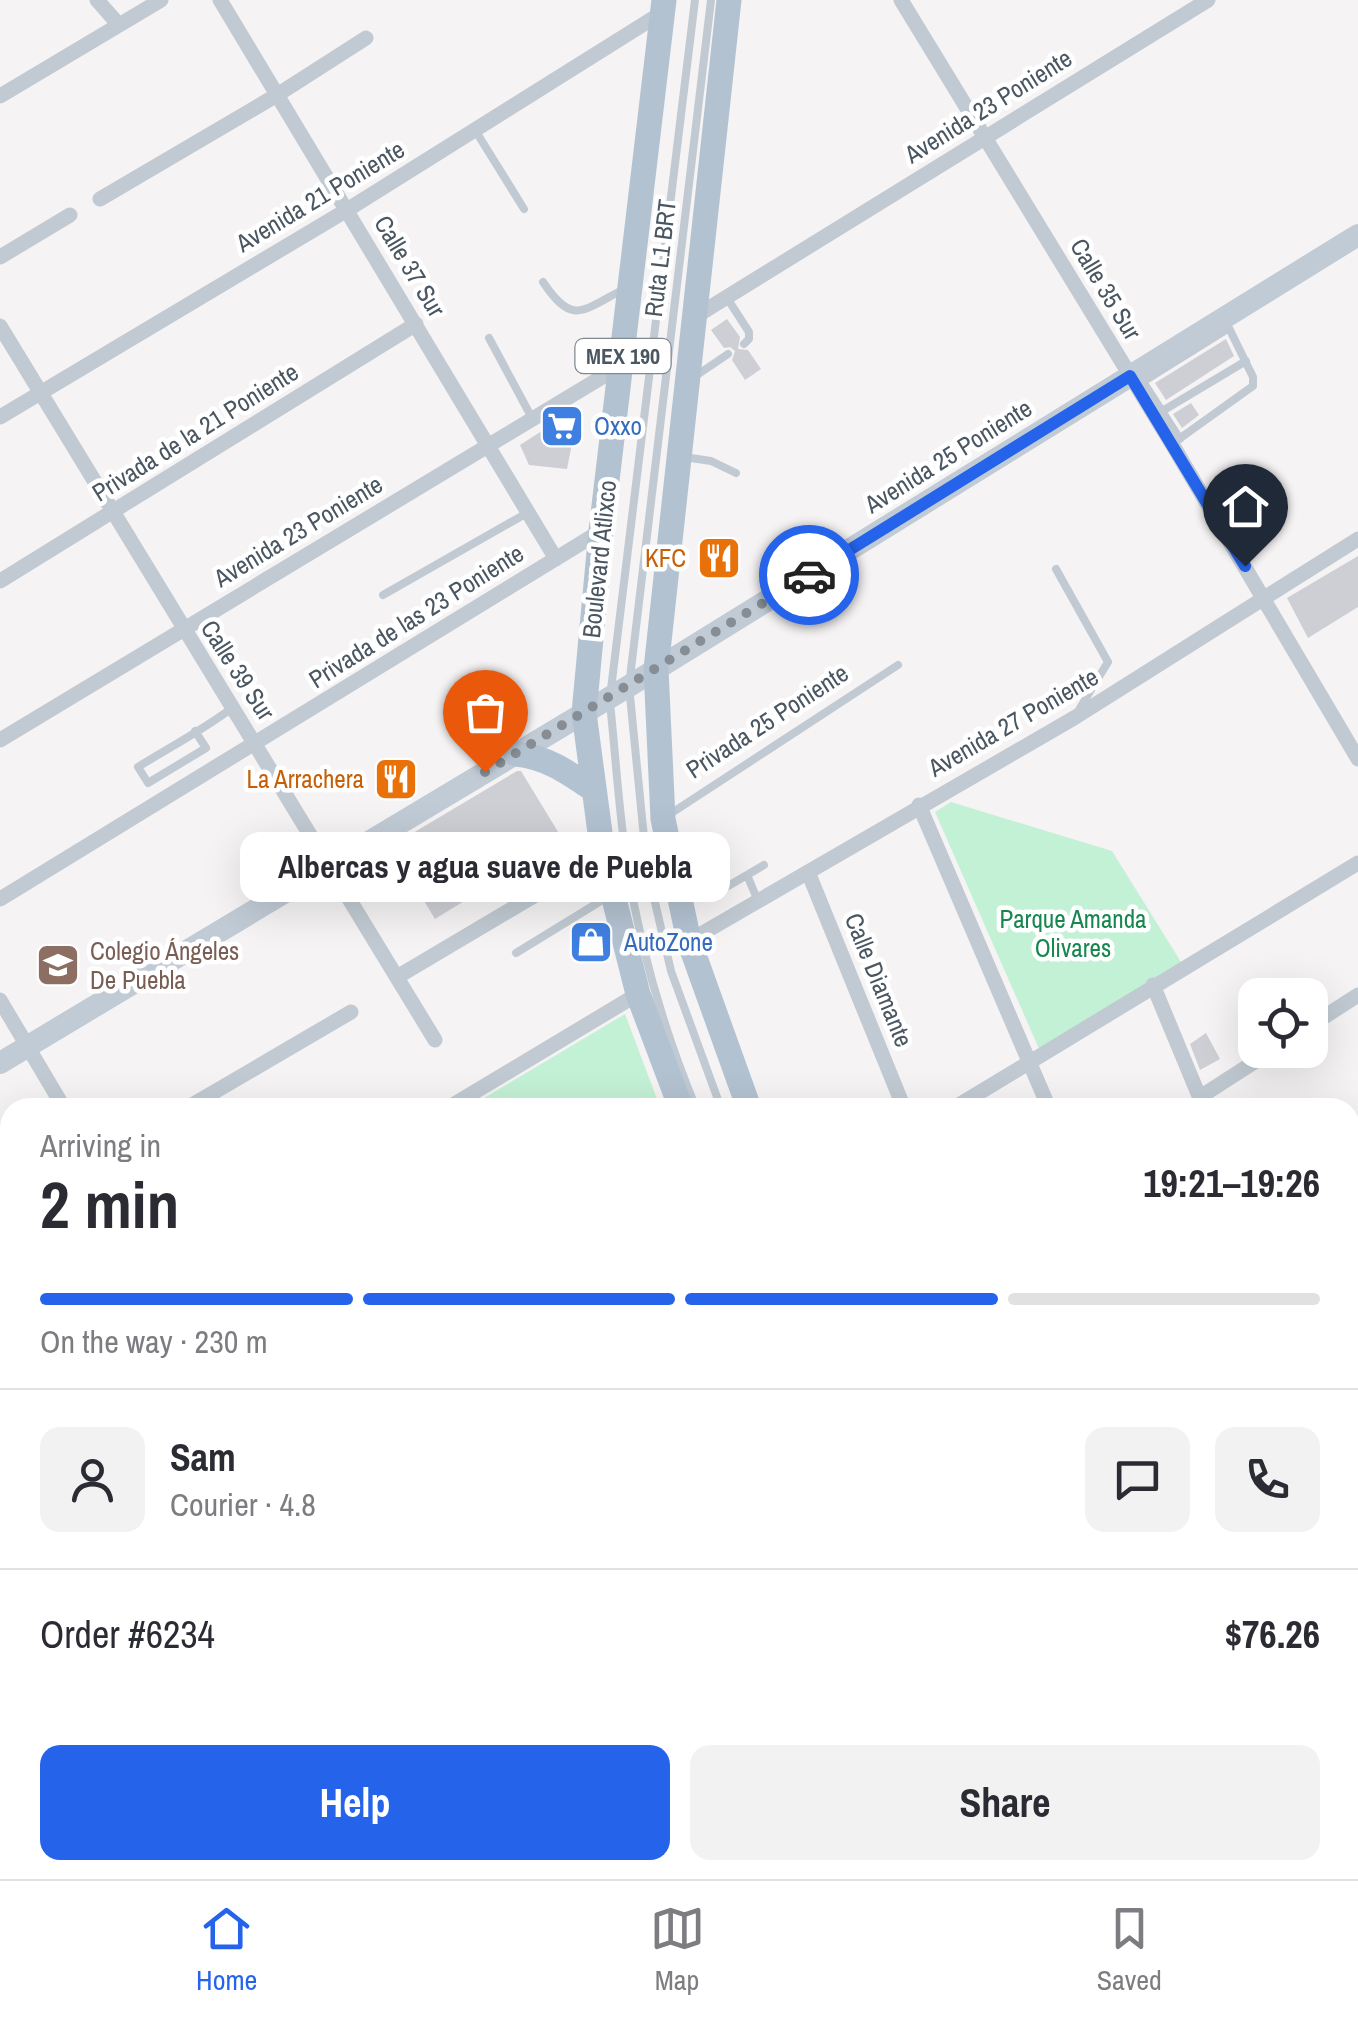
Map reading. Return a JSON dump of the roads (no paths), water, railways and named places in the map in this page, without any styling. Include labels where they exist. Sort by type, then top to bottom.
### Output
[{"type":"main road","name":"MEX 190","points":[[730,0],[656,670],[663,819],[689,940],[745,1098]]},
{"type":"main road","name":"Boulevard Atlixco","points":[[664,6],[601,531],[584,713],[603,855],[638,994],[677,1098]]},
{"type":"main road","name":"Avenida 25 Poniente","points":[[0,1063],[1136,379],[1358,235]]},
{"type":"main road","points":[[516,754],[546,760],[594,790]]},
{"type":"street","points":[[97,0],[119,25]]},
{"type":"street","points":[[0,96],[162,0]]},
{"type":"street","name":"Calle 37 Sur","points":[[220,0],[556,559]]},
{"type":"street","name":"Calle 35 Sur","points":[[900,0],[1176,442],[1358,759]]},
{"type":"street","name":"Avenida 23 Poniente","points":[[693,318],[1208,0]]},
{"type":"street","name":"Avenida 21 Poniente","points":[[0,417],[347,210],[664,6]]},
{"type":"street","points":[[100,198],[277,96],[366,38]]},
{"type":"street","points":[[0,257],[70,215]]},
{"type":"street","name":"Privada de la 21 Poniente","points":[[0,580],[416,324]]},
{"type":"street","name":"Calle 39 Sur","points":[[0,326],[435,1040]]},
{"type":"street","name":"Avenida 23 Poniente","points":[[0,740],[622,365]]},
{"type":"street","name":"Privada de las 23 Poniente","points":[[0,899],[601,531]]},
{"type":"street","name":"Avenida 27 Poniente","points":[[689,940],[1074,718],[1358,538]]},
{"type":"street","points":[[919,805],[1046,1098]]},
{"type":"street","points":[[397,978],[603,855]]},
{"type":"street","points":[[970,1098],[1358,863]]},
{"type":"street","name":"Calle Diamante","points":[[808,872],[900,1098]]},
{"type":"street","points":[[1153,985],[1200,1098]]},
{"type":"street","points":[[465,1098],[638,994]]},
{"type":"street","points":[[1328,1014],[1358,995]]},
{"type":"street","points":[[0,1000],[58,1098]]},
{"type":"street","points":[[203,1098],[351,1012]]},
{"type":"street","points":[[1207,1098],[1248,1068]]},
{"type":"lane","name":"Ruta L1 BRT","points":[[692,1098],[648,960],[628,872],[619,692],[695,0]]},
{"type":"lane","name":"Ruta L1 BRT","points":[[712,0],[619,692],[647,868],[671,970],[717,1098]]},
{"type":"lane","points":[[474,130],[524,209]]},
{"type":"lane","points":[[543,282],[559,305],[570,312],[631,286]]},
{"type":"lane","points":[[726,297],[750,336],[744,344]]},
{"type":"lane","points":[[1176,442],[1250,390],[1254,382],[1227,323]]},
{"type":"lane","points":[[489,338],[532,419]]},
{"type":"lane","points":[[686,382],[728,354]]},
{"type":"lane","points":[[1158,413],[1246,362]]},
{"type":"lane","points":[[678,457],[712,461],[736,473]]},
{"type":"lane","points":[[383,595],[528,513]]},
{"type":"lane","points":[[1056,570],[1108,662],[1074,718]]},
{"type":"lane","name":"Privada 25 Poniente","points":[[663,819],[898,665]]},
{"type":"lane","points":[[195,731],[206,748],[148,783],[138,767],[195,731],[232,708]]},
{"type":"lane","points":[[716,893],[764,865]]},
{"type":"lane","points":[[747,875],[758,900]]},
{"type":"lane","points":[[516,952],[613,894]]},
{"type":"place","name":"Oxxo","points":[[562,426]]},
{"type":"place","name":"KFC","points":[[719,558]]},
{"type":"place","name":"Albercas y agua suave de Puebla","points":[[485,772]]},
{"type":"place","name":"La Arrachera","points":[[396,779]]},
{"type":"place","name":"AutoZone","points":[[591,942]]},
{"type":"place","name":"Colegio Ángeles De Puebla","points":[[58,965]]},
{"type":"park label","name":"Parque Amanda Olivares","points":[[1073,934]]}]
